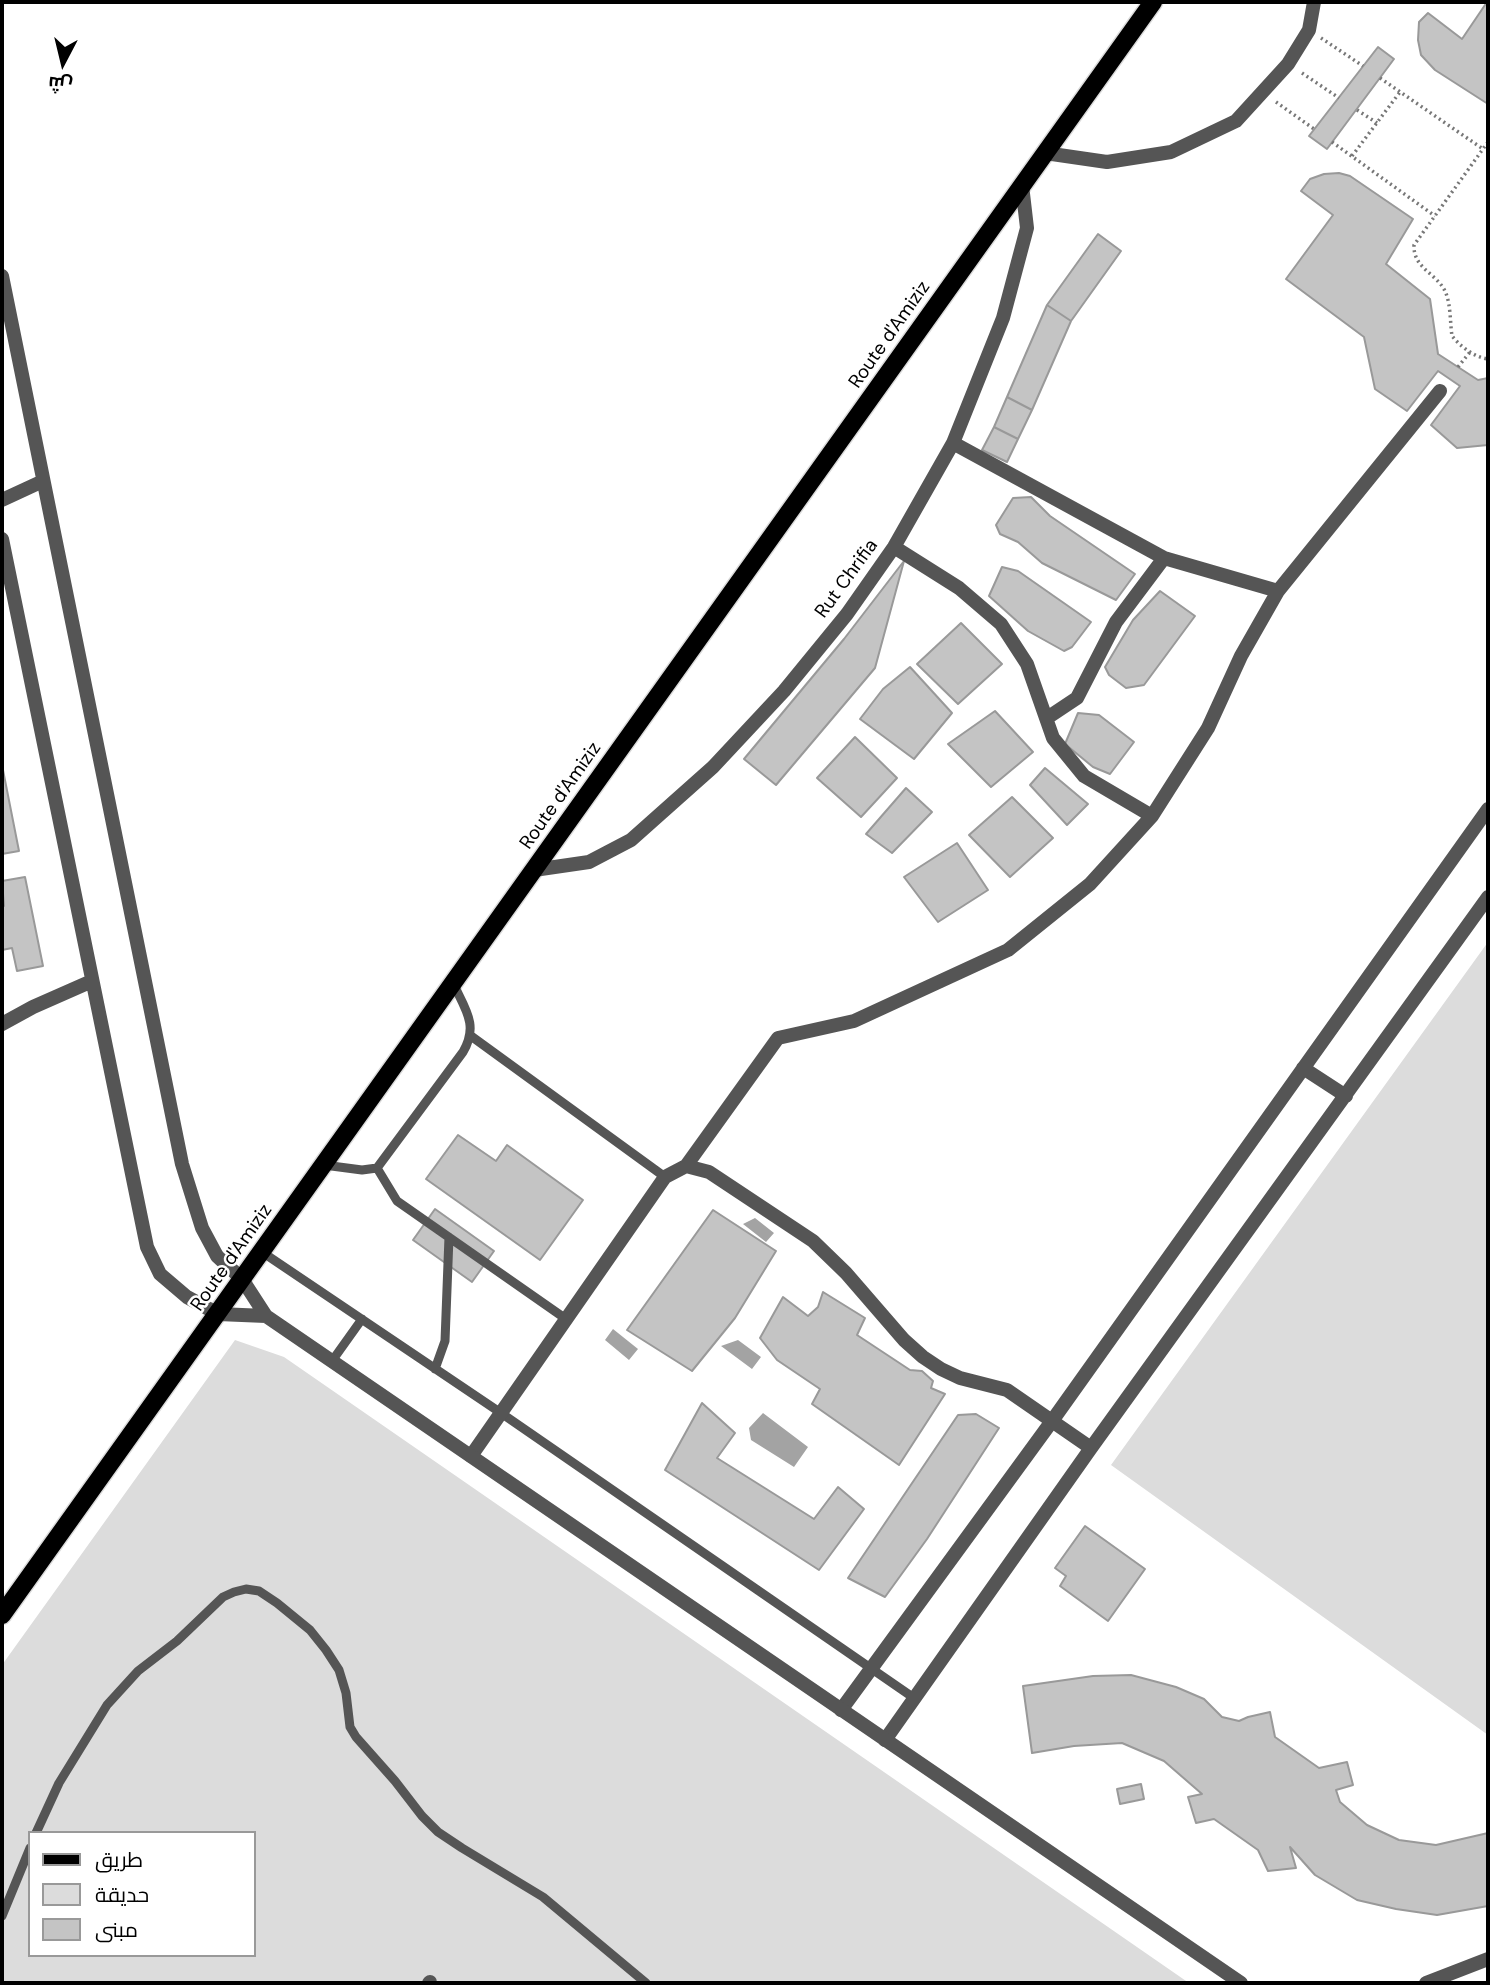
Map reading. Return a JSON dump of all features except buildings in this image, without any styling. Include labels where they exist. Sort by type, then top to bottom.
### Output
[{"type":"main road","name":"Route d'Amiziz","points":[[2,1615],[1153,2]]},
{"type":"street","points":[[1045,153],[1107,162],[1171,152],[1236,121],[1288,64],[1309,30],[1314,2]]},
{"type":"street","name":"Rut Chrifia","points":[[534,870],[589,862],[631,840],[713,767],[784,691],[847,614],[894,547],[953,443],[1003,318],[1027,228],[1022,185]]},
{"type":"street","points":[[2,276],[182,1164],[202,1228],[218,1256],[243,1279],[266,1316],[1241,1983]]},
{"type":"street","points":[[471,1456],[665,1177],[686,1166],[778,1038],[854,1021],[1008,950],[1090,884],[1152,816],[1208,728],[1241,656],[1278,590],[1440,391]]},
{"type":"street","points":[[953,443],[1164,558],[1278,590]]},
{"type":"street","points":[[2,499],[43,481]]},
{"type":"street","points":[[2,539],[148,1247],[160,1274],[187,1297],[218,1314],[266,1316]]},
{"type":"street","points":[[894,547],[959,587],[1001,624],[1027,664],[1053,738],[1084,776],[1152,816]]},
{"type":"street","points":[[1047,718],[1077,698],[1116,622],[1164,558]]},
{"type":"street","points":[[841,1710],[1052,1421],[1488,809]]},
{"type":"street","points":[[885,1740],[1091,1448],[1488,897]]},
{"type":"street","points":[[2,1024],[92,981]]},
{"type":"street","points":[[1303,1068],[1346,1096]]},
{"type":"street","points":[[686,1166],[709,1172],[813,1241],[923,1357],[960,1378],[1007,1390],[1091,1448]]},
{"type":"street","points":[[1426,1983],[1488,1959]]},
{"type":"lane","points":[[324,1165],[362,1170],[377,1168],[463,1052],[471,1036],[471,1019],[453,983]]},
{"type":"lane","points":[[471,1036],[665,1177]]},
{"type":"lane","points":[[377,1168],[397,1201],[566,1319]]},
{"type":"lane","points":[[435,1369],[445,1341],[449,1237]]},
{"type":"lane","points":[[262,1252],[914,1698]]},
{"type":"lane","points":[[332,1361],[362,1319]]},
{"type":"lane","points":[[37,1831],[59,1783],[107,1706],[138,1671],[177,1641],[223,1597],[246,1589],[259,1591],[310,1630],[326,1650],[339,1670],[346,1693],[350,1727],[422,1816],[438,1832],[542,1898],[646,1983]]},
{"type":"lane","points":[[2,1916],[28,1853]]},
{"type":"path","points":[[1309,30],[1363,66]]},
{"type":"path","points":[[1288,64],[1339,98]]},
{"type":"path","points":[[1380,78],[1483,149]]},
{"type":"path","points":[[1352,156],[1400,92]]},
{"type":"path","points":[[1263,93],[1314,129]]},
{"type":"path","points":[[1357,110],[1377,123]]},
{"type":"path","points":[[1332,142],[1435,216]]},
{"type":"path","points":[[1488,142],[1414,246],[1414,255],[1419,264],[1444,290],[1452,336],[1470,352],[1488,359]]},
{"type":"path","points":[[1458,367],[1470,352]]},
{"type":"green space","points":[[1488,942],[1488,1735],[1111,1465]]},
{"type":"green space","points":[[235,1340],[284,1357],[1189,1983],[2,1983],[2,1665]]},
{"type":"shaded area","points":[[755,1218],[774,1233],[766,1242],[743,1224]]},
{"type":"shaded area","points":[[613,1329],[638,1349],[629,1360],[605,1340]]},
{"type":"shaded area","points":[[738,1340],[761,1357],[752,1369],[721,1346]]},
{"type":"shaded area","points":[[763,1413],[808,1447],[794,1467],[751,1440],[749,1428]]}]
